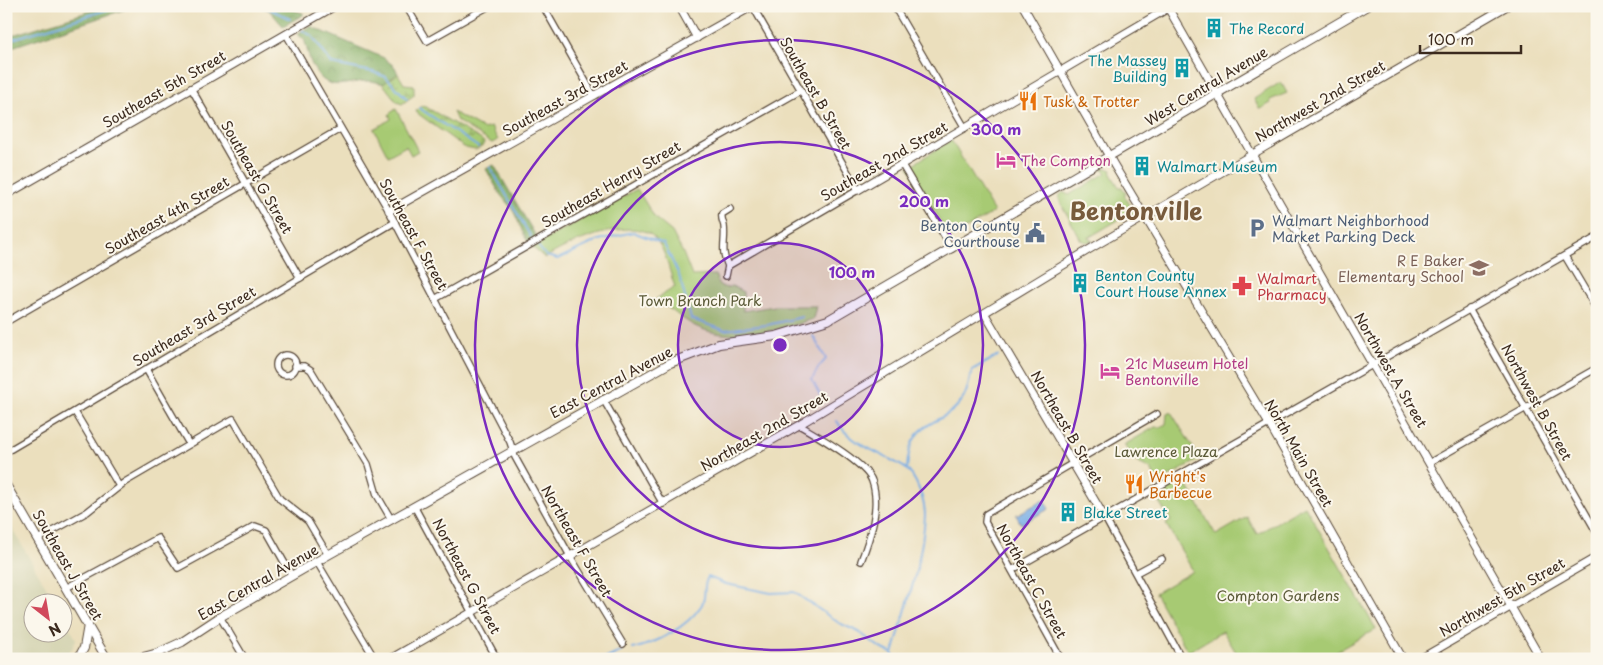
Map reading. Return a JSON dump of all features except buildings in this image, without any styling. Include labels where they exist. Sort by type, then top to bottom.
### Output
[{"type":"main road","name":"West Central Avenue","points":[[1110,157],[1367,6]]},
{"type":"main road","name":"East Central Avenue","points":[[136,659],[171,648],[220,617],[512,450],[603,399],[694,352],[719,344],[776,336],[828,320],[1110,157]]},
{"type":"main road","name":"Southeast J Street","points":[[6,485],[107,659]]},
{"type":"main road","points":[[78,659],[84,648],[88,625]]},
{"type":"street","name":"Southeast 5th Street","points":[[6,195],[335,6]]},
{"type":"street","points":[[406,6],[427,41],[489,6]]},
{"type":"street","points":[[543,6],[594,96]]},
{"type":"street","points":[[679,6],[697,38]]},
{"type":"street","name":"Southeast 3rd Street","points":[[389,211],[754,6]]},
{"type":"street","name":"Southeast B Street","points":[[754,6],[800,91],[858,190]]},
{"type":"street","points":[[894,6],[965,128]]},
{"type":"street","name":"North Main Street","points":[[1023,6],[1145,217],[1269,424],[1403,659]]},
{"type":"street","name":"Northwest 2nd Street","points":[[1145,217],[1507,6]]},
{"type":"street","name":"Southeast 2nd Street","points":[[728,266],[1169,7]]},
{"type":"street","name":"Northwest A Street","points":[[1169,7],[1541,659]]},
{"type":"street","name":"Southeast F Street","points":[[286,34],[395,222],[436,298],[512,450]]},
{"type":"street","name":"Southeast G Street","points":[[191,88],[300,278]]},
{"type":"street","name":"Southeast Henry Street","points":[[436,298],[800,91]]},
{"type":"street","name":"Southeast 4th Street","points":[[6,322],[340,129]]},
{"type":"street","points":[[902,165],[952,249]]},
{"type":"street","points":[[726,276],[728,266],[722,253],[724,225],[721,218],[722,214],[730,209]]},
{"type":"street","name":"Northeast 2nd Street","points":[[390,659],[799,425],[1145,217]]},
{"type":"street","name":"Southeast 3rd Street","points":[[6,452],[395,222]]},
{"type":"street","points":[[1012,570],[1597,237]]},
{"type":"street","points":[[1565,256],[1597,310]]},
{"type":"street","name":"Northwest B Street","points":[[1469,310],[1597,533]]},
{"type":"street","name":"Northeast B Street","points":[[985,314],[1074,462],[1182,659]]},
{"type":"street","points":[[295,366],[305,366],[311,370],[368,464],[377,495],[391,519]]},
{"type":"street","points":[[1429,463],[1597,368]]},
{"type":"street","points":[[146,369],[189,444]]},
{"type":"street","points":[[603,399],[663,504]]},
{"type":"street","points":[[74,412],[119,486]]},
{"type":"street","points":[[1074,462],[1157,414]]},
{"type":"street","points":[[38,539],[87,512],[119,486],[233,419],[280,499],[308,521],[328,555]]},
{"type":"street","points":[[799,425],[827,440],[865,471],[872,480],[875,503],[870,537],[861,561]]},
{"type":"street","name":"Northeast F Street","points":[[512,450],[570,556],[623,644]]},
{"type":"street","name":"Northeast C Street","points":[[1061,659],[985,522],[986,514],[1074,462]]},
{"type":"street","name":"Northeast G Street","points":[[414,506],[497,659]]},
{"type":"street","points":[[66,588],[158,538],[178,568],[254,526],[266,530],[292,576]]},
{"type":"street","name":"Northwest 5th Street","points":[[1420,659],[1597,557]]},
{"type":"street","points":[[1136,573],[1162,558]]},
{"type":"street","points":[[317,562],[375,659]]},
{"type":"street","points":[[220,617],[245,659]]},
{"type":"shaded area","points":[[6,518],[49,592],[22,592],[22,642],[72,642],[72,632],[76,639],[72,649],[63,656],[46,659],[6,659]]},
{"type":"green space","points":[[107,6],[135,6],[6,49],[6,37]]},
{"type":"green space","points":[[259,6],[278,6],[303,13],[303,15],[283,26],[269,10]]},
{"type":"green space","points":[[310,26],[384,58],[395,67],[398,74],[383,84],[362,81],[335,85],[327,82],[319,76],[312,65],[304,39],[297,34]]},
{"type":"green space","points":[[398,74],[404,84],[414,85],[414,95],[402,104],[397,102],[383,84]]},
{"type":"green space","points":[[1281,82],[1287,93],[1270,100],[1271,103],[1260,109],[1254,99]]},
{"type":"green space","points":[[421,106],[426,107],[480,139],[484,142],[483,146],[476,150],[465,148],[417,113],[416,111]]},
{"type":"green space","points":[[396,109],[418,151],[411,155],[406,146],[388,156],[374,129],[391,119],[389,114]]},
{"type":"green space","points":[[453,112],[483,129],[491,127],[498,140],[492,143],[457,121]]},
{"type":"green space","points":[[951,140],[994,212],[950,238],[909,167]]},
{"type":"green space","points":[[494,165],[537,238],[530,242],[526,239],[513,210],[500,194],[486,169]]},
{"type":"green space","points":[[1102,169],[1112,170],[1111,174],[1119,187],[1122,187],[1126,194],[1124,195],[1132,208],[1134,208],[1135,213],[1130,219],[1125,216],[1088,238],[1093,241],[1085,242],[1081,240],[1060,202],[1059,196],[1063,192],[1069,195],[1106,173]]},
{"type":"green space","name":"Town Branch Park","points":[[637,189],[655,218],[672,232],[692,276],[715,275],[720,286],[727,288],[732,286],[743,292],[743,311],[775,306],[816,306],[813,319],[784,328],[739,335],[709,331],[695,326],[656,299],[675,287],[662,248],[654,237],[644,231],[631,229],[615,230],[599,234],[583,239],[545,258],[532,247]]},
{"type":"green space","name":"Lawrence Plaza","points":[[1171,412],[1200,459],[1158,483],[1151,469],[1136,462],[1124,445],[1155,427],[1166,424],[1167,414]]},
{"type":"green space","name":"Compton Gardens","points":[[1184,480],[1216,535],[1247,517],[1257,534],[1305,506],[1376,629],[1323,659],[1240,659],[1223,631],[1188,652],[1155,593],[1193,571],[1166,524],[1171,521],[1156,497]]},
{"type":"water","points":[[1044,500],[1049,509],[1021,524],[1016,515]]},
{"type":"waterway","points":[[6,41],[119,6]]},
{"type":"waterway","points":[[264,6],[290,19]]},
{"type":"waterway","points":[[302,30],[312,36],[332,64],[373,72],[386,77],[407,99]]},
{"type":"waterway","points":[[419,108],[478,147]]},
{"type":"waterway","points":[[490,167],[531,237]]},
{"type":"waterway","points":[[538,246],[546,256],[558,259],[599,240],[633,232],[664,244],[679,275],[691,319],[724,330],[767,325],[802,317]]},
{"type":"waterway","points":[[813,336],[826,359],[818,368],[812,380],[820,395]]},
{"type":"waterway","points":[[907,470],[909,452],[914,439],[921,430],[956,407],[964,397],[972,370],[998,356]]},
{"type":"waterway","points":[[837,421],[858,442],[905,468],[917,483],[924,504],[925,516],[920,551],[893,654],[894,659]]},
{"type":"waterway","points":[[633,649],[652,643],[688,621],[703,603],[705,584],[708,577],[726,584],[771,593],[794,592],[839,623],[859,632],[879,647],[893,654]]},
{"type":"waterway","points":[[605,659],[622,651]]},
{"type":"place","name":"The Record","points":[[1214,28]]},
{"type":"place","name":"The Massey Building","points":[[1182,68]]},
{"type":"place","name":"Tusk & Trotter","points":[[1028,101]]},
{"type":"place","name":"The Compton","points":[[1006,160]]},
{"type":"place","name":"Walmart Museum","points":[[1142,166]]},
{"type":"place","name":"Walmart Neighborhood Market Parking Deck","points":[[1257,228]]},
{"type":"place","name":"Benton County Courthouse","points":[[1035,233]]},
{"type":"place","name":"R E Baker Elementary School","points":[[1479,268]]},
{"type":"place","name":"Benton County Court House Annex","points":[[1080,283]]},
{"type":"place","name":"Walmart Pharmacy","points":[[1242,286]]},
{"type":"place","name":"21c Museum Hotel Bentonville","points":[[1110,371]]},
{"type":"place","name":"Wright's Barbecue","points":[[1134,484]]},
{"type":"place","name":"Blake Street","points":[[1068,512]]},
{"type":"district","name":"Bentonville","points":[[1136,210]]}]
